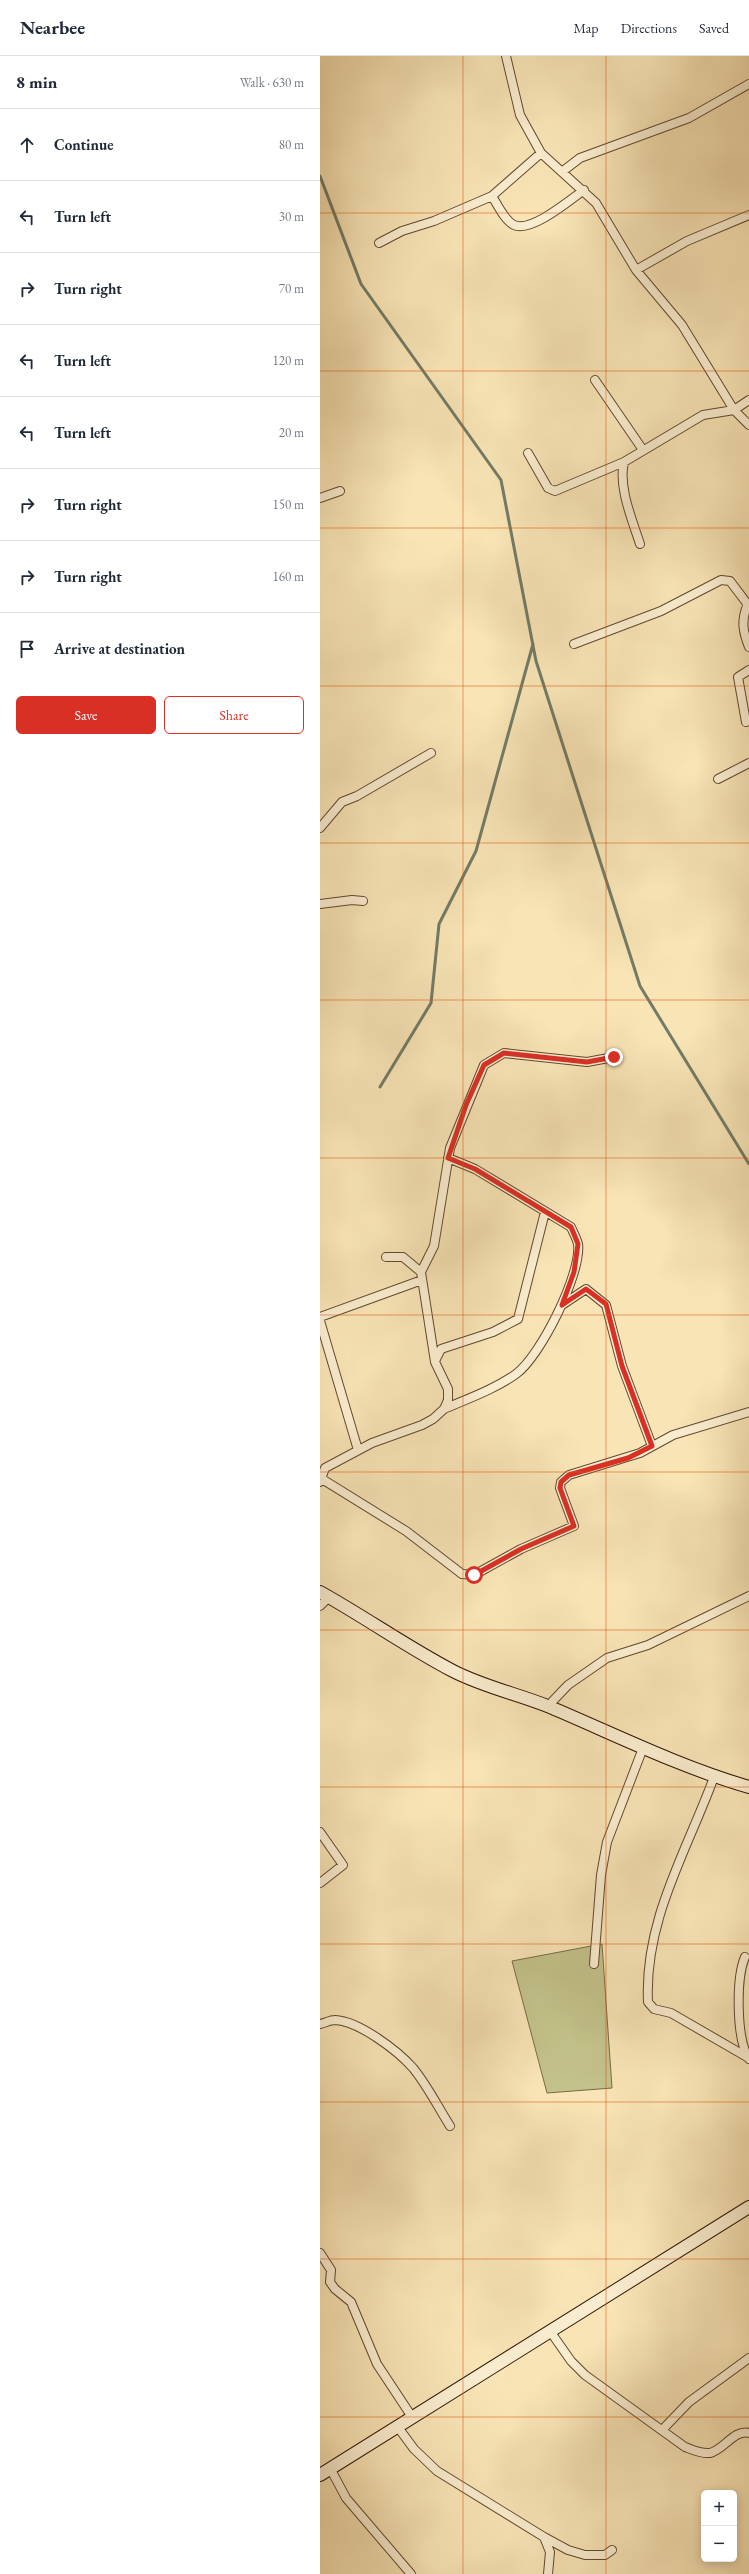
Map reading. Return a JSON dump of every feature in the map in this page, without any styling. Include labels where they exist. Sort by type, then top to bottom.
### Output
[{"type":"main road","points":[[325,1594],[391,1636],[454,1672],[507,1694],[548,1706],[714,1777],[749,1787]]},
{"type":"main road","points":[[325,2472],[749,2207]]},
{"type":"street","points":[[506,56],[520,115],[541,153],[596,202],[636,270],[682,325],[734,410],[749,425]]},
{"type":"street","points":[[563,171],[580,158],[689,118],[749,84]]},
{"type":"street","points":[[379,243],[402,232],[434,221],[492,196],[541,153]]},
{"type":"street","points":[[492,196],[513,225],[522,227],[550,215],[584,190]]},
{"type":"street","points":[[636,270],[687,241],[749,215]]},
{"type":"street","points":[[595,380],[643,450]]},
{"type":"street","points":[[528,453],[548,488],[555,491],[624,462],[703,416],[734,410],[749,400]]},
{"type":"street","points":[[624,462],[622,472],[624,484],[640,544]]},
{"type":"street","points":[[320,498],[340,492]]},
{"type":"street","points":[[574,644],[661,611],[721,580],[730,581],[748,606],[743,616],[742,628],[749,647]]},
{"type":"street","points":[[746,722],[738,677],[749,670]]},
{"type":"street","points":[[320,828],[342,802],[357,796],[430,753]]},
{"type":"street","points":[[718,779],[749,763]]},
{"type":"street","points":[[320,904],[352,900],[364,901]]},
{"type":"street","points":[[444,1409],[448,1400],[448,1389],[434,1362],[421,1272],[434,1246],[448,1158],[466,1105],[484,1065],[504,1053],[587,1062],[614,1057]]},
{"type":"street","points":[[448,1158],[475,1169],[571,1227],[578,1244],[574,1272],[562,1305],[541,1346],[516,1374],[444,1409],[433,1419],[422,1425],[358,1450],[325,1468],[321,1478],[406,1531],[432,1550],[451,1568],[462,1574],[474,1575],[521,1549],[574,1526],[560,1488],[561,1482],[569,1475],[628,1458],[673,1435],[749,1412]]},
{"type":"street","points":[[434,1362],[441,1349],[493,1332],[518,1319],[545,1212]]},
{"type":"street","points":[[386,1257],[403,1257],[421,1272]]},
{"type":"street","points":[[320,1317],[422,1280]]},
{"type":"street","points":[[562,1305],[586,1289],[606,1304],[622,1366],[652,1446]]},
{"type":"street","points":[[320,1321],[358,1450]]},
{"type":"street","points":[[320,1606],[325,1594]]},
{"type":"street","points":[[548,1706],[568,1685],[607,1658],[648,1645],[749,1596]]},
{"type":"street","points":[[594,1964],[601,1875],[608,1842],[644,1748]]},
{"type":"street","points":[[714,1777],[702,1811],[667,1888],[654,1929],[648,2002],[654,2009],[671,2013],[748,2058]]},
{"type":"street","points":[[320,1832],[343,1864],[320,1883]]},
{"type":"street","points":[[745,1957],[739,1970],[748,2058]]},
{"type":"street","points":[[320,2024],[335,2020],[356,2027],[372,2034],[395,2051],[413,2068],[450,2126]]},
{"type":"street","points":[[320,2253],[331,2270],[330,2282],[335,2289],[350,2302],[378,2364],[412,2417]]},
{"type":"street","points":[[550,2331],[571,2361],[585,2375],[663,2429],[685,2447],[699,2452],[710,2453],[720,2449],[736,2436],[749,2433]]},
{"type":"street","points":[[663,2429],[689,2402],[749,2358]]},
{"type":"street","points":[[397,2426],[414,2449],[437,2471],[544,2537],[568,2550],[585,2556],[605,2555],[612,2550]]},
{"type":"street","points":[[325,2472],[411,2574]]},
{"type":"street","points":[[544,2537],[550,2552],[548,2574]]},
{"type":"shaded area","points":[[602,1944],[612,2088],[547,2093],[512,1961]]},
{"type":"waterway","points":[[320,176],[361,284],[501,480],[536,661],[640,986],[749,1164]]},
{"type":"waterway","points":[[380,1087],[431,1003],[439,924],[476,851],[533,644]]},
{"type":"route","points":[[474,1575],[521,1549],[574,1526],[560,1488],[561,1482],[569,1475],[628,1458],[652,1446],[622,1366],[606,1304],[586,1289],[562,1305],[574,1272],[578,1244],[571,1227],[475,1169],[448,1158],[450,1148],[466,1105],[484,1065],[504,1053],[587,1062],[614,1057]]}]
